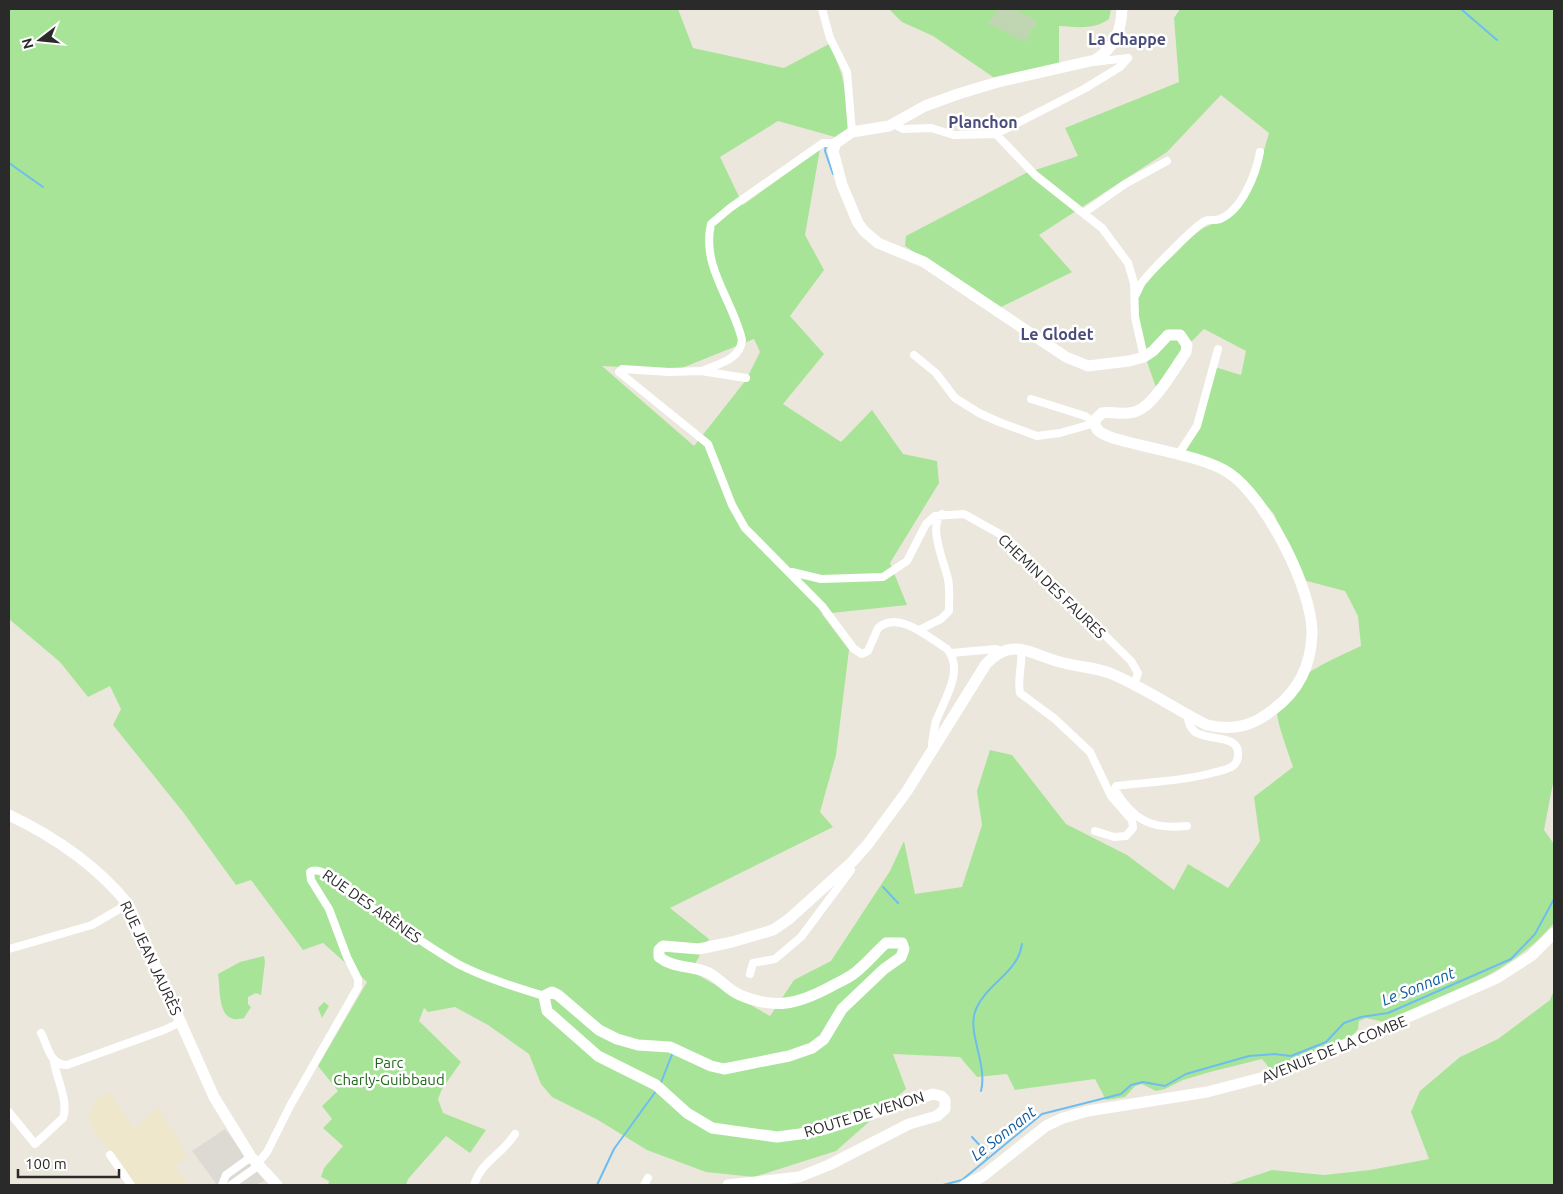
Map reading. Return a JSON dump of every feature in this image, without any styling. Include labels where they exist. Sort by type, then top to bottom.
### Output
[{"type":"street","points":[[822,9],[830,38],[847,72],[852,132]]},
{"type":"street","points":[[1086,63],[1106,53],[1116,42],[1122,9]]},
{"type":"street","points":[[702,371],[736,355],[742,346],[742,340],[712,266],[710,250],[711,224],[730,208],[823,143],[836,143],[852,132],[884,128],[925,106],[998,82],[1086,63],[1128,58],[1120,66],[1084,88],[996,134],[954,135],[932,128],[903,129],[894,124]]},
{"type":"street","points":[[996,134],[1042,180],[1102,228],[1128,263],[1134,283],[1133,300],[1144,356]]},
{"type":"street","points":[[836,143],[834,151],[842,185],[858,223],[874,240],[924,262],[1025,332],[1072,360],[1093,366],[1129,361],[1144,356],[1168,335],[1174,333],[1180,335],[1187,345],[1182,358],[1147,405],[1137,411],[1124,414],[1102,413],[1098,416],[1095,423]]},
{"type":"street","points":[[1133,300],[1143,281],[1190,232],[1204,221],[1220,219],[1236,204],[1250,185],[1257,169],[1260,152]]},
{"type":"street","points":[[1084,212],[1126,184],[1167,161]]},
{"type":"street","points":[[1178,455],[1197,426],[1218,349]]},
{"type":"street","points":[[914,355],[936,373],[956,398],[979,413],[1037,436],[1060,433],[1095,423]]},
{"type":"street","points":[[746,378],[702,371],[620,370],[621,375],[708,444],[736,513],[760,545],[822,606],[854,649],[862,654],[868,651],[878,628],[882,624],[900,623],[919,630],[951,653],[996,649],[1001,651],[1021,648],[1067,664],[1111,673],[1207,725],[1223,728],[1244,727],[1269,713],[1293,691],[1302,676],[1308,659],[1312,634],[1309,611],[1283,542],[1269,516],[1252,492],[1228,473],[1178,455],[1107,436],[1097,430],[1095,423],[1085,416],[1031,399]]},
{"type":"street","points":[[789,572],[821,579],[883,576],[907,561],[926,524],[935,516],[942,514]]},
{"type":"street","points":[[919,630],[940,619],[949,611],[948,580],[937,536],[937,521],[942,514]]},
{"type":"street","name":"CHEMIN DES FAURES","points":[[942,514],[964,514],[1007,538],[1131,661],[1138,673],[1134,685]]},
{"type":"street","points":[[1021,648],[1022,659],[1018,683],[1020,693],[1043,708],[1090,752],[1111,796],[1132,820],[1133,828],[1126,836],[1114,837],[1095,831]]},
{"type":"street","points":[[544,996],[552,992],[558,994],[599,1030],[627,1044],[675,1048],[711,1066],[724,1069],[806,1051],[824,1039],[842,1009],[884,969],[901,957],[904,949],[902,943],[886,942],[855,974],[803,1001],[778,1004],[759,1002],[739,995],[708,973],[696,968],[676,966],[659,957],[659,950],[663,946],[699,949],[732,942],[773,930],[789,919],[852,862],[895,808],[986,664],[1001,651]]},
{"type":"street","points":[[934,748],[932,744],[935,723],[950,687],[954,671],[951,653]]},
{"type":"street","points":[[1186,826],[1166,828],[1147,823],[1134,814],[1115,790],[1116,786],[1210,773],[1233,767],[1238,761],[1239,752],[1236,744],[1198,734],[1189,726],[1187,715]]},
{"type":"street","name":"RUE JEAN JAURÈS","points":[[9,815],[67,848],[117,890],[128,904],[214,1097],[256,1162],[275,1184]]},
{"type":"street","points":[[750,974],[753,963],[775,959],[801,937],[843,878],[853,868],[852,862]]},
{"type":"street","name":"RUE DES ARÈNES","points":[[256,1162],[267,1152],[290,1106],[358,987],[358,978],[346,957],[329,909],[309,875],[313,870],[322,870],[362,901],[459,964],[498,981],[544,996]]},
{"type":"street","points":[[9,949],[92,925],[128,904]]},
{"type":"street","name":"AVENUE DE LA COMBE","points":[[966,1185],[983,1176],[1046,1126],[1063,1118],[1207,1092],[1280,1073],[1497,978],[1531,956],[1554,933]]},
{"type":"street","name":"ROUTE DE VENON","points":[[544,996],[547,1011],[598,1056],[659,1087],[687,1114],[712,1128],[777,1136],[825,1129],[932,1094],[941,1096],[945,1100],[945,1109],[937,1116],[909,1124],[814,1171],[781,1180],[728,1185]]},
{"type":"street","points":[[54,1061],[67,1065],[181,1022]]},
{"type":"street","points":[[9,1112],[34,1144],[63,1118],[64,1106],[55,1074],[54,1061],[40,1033]]},
{"type":"street","points":[[474,1185],[485,1163],[502,1150],[515,1134]]},
{"type":"street","points":[[110,1155],[131,1185]]},
{"type":"street","points":[[222,1185],[226,1174],[256,1162]]},
{"type":"street","points":[[231,1185],[256,1162]]},
{"type":"shaded area","points":[[109,1091],[135,1130],[156,1108],[176,1135],[187,1158],[175,1167],[188,1185],[133,1185],[89,1122],[90,1113],[97,1099]]},
{"type":"shaded area","points":[[225,1129],[265,1181],[255,1185],[217,1185],[192,1151]]},
{"type":"green space","name":"Parc Charly-Guibbaud","points":[[9,9],[678,9],[693,48],[784,68],[829,44],[842,76],[849,129],[835,137],[778,121],[720,157],[743,205],[820,149],[805,235],[824,270],[790,316],[824,354],[783,404],[841,442],[872,410],[903,454],[937,461],[939,483],[890,563],[907,605],[822,614],[849,650],[836,755],[820,812],[833,827],[670,908],[709,939],[691,971],[770,1016],[794,980],[831,961],[890,871],[904,841],[915,894],[962,887],[982,825],[977,791],[990,750],[1012,755],[1066,824],[1127,855],[1174,890],[1188,864],[1228,888],[1260,841],[1254,797],[1293,767],[1278,717],[1279,701],[1286,691],[1310,672],[1361,646],[1358,616],[1345,591],[1303,580],[1274,514],[1242,479],[1182,452],[1199,428],[1215,367],[1241,375],[1246,351],[1204,329],[1181,352],[1156,387],[1140,338],[1137,310],[1138,298],[1149,278],[1197,232],[1209,225],[1223,221],[1255,181],[1269,133],[1221,95],[1167,152],[1039,235],[1072,272],[997,309],[973,290],[905,246],[906,236],[1026,173],[1078,156],[1065,128],[1179,82],[1174,18],[1180,9],[1554,9],[1554,778],[1544,830],[1554,844],[1554,923],[1537,941],[1517,957],[1475,982],[1384,1022],[1366,1018],[1359,1021],[1358,1029],[1351,1037],[1271,1070],[1262,1059],[1183,1080],[1165,1089],[1156,1091],[1142,1084],[1135,1086],[1125,1097],[1106,1100],[1095,1079],[1015,1090],[1007,1074],[977,1077],[960,1057],[893,1054],[906,1089],[836,1151],[754,1177],[706,1172],[647,1150],[598,1120],[552,1097],[541,1084],[529,1054],[488,1025],[455,1007],[428,1012],[424,1008],[419,1021],[461,1062],[442,1089],[438,1099],[443,1113],[486,1130],[470,1153],[446,1136],[408,1179],[406,1185],[328,1185],[329,1181],[321,1177],[324,1168],[343,1146],[323,1128],[332,1119],[322,1106],[338,1091],[318,1066],[367,982],[323,943],[303,950],[251,880],[236,885],[183,812],[113,725],[121,709],[110,686],[88,697],[60,662],[9,619]],"holes":[[[754,339],[760,352],[746,380],[694,446],[602,366],[677,370]]]},
{"type":"green space","points":[[889,9],[1111,9],[1109,19],[1097,25],[1085,27],[1059,26],[1059,64],[996,79],[933,36],[902,22]]},
{"type":"green space","points":[[999,9],[1014,9],[1037,21],[1025,42],[988,23]]},
{"type":"green space","points":[[264,956],[261,995],[256,993],[248,997],[248,1004],[251,1007],[244,1018],[235,1019],[229,1017],[224,1012],[222,1005],[218,974],[240,962]]},
{"type":"green space","points":[[1554,990],[1554,1185],[1227,1185],[1272,1170],[1324,1175],[1370,1170],[1429,1159],[1411,1112],[1420,1091],[1460,1057],[1498,1039],[1550,1000]]},
{"type":"green space","points":[[324,1002],[329,1006],[322,1018],[318,1008]]},
{"type":"waterway","points":[[1461,9],[1497,40]]},
{"type":"waterway","points":[[826,145],[825,151],[833,174]]},
{"type":"waterway","points":[[9,163],[43,187]]},
{"type":"waterway","points":[[883,887],[898,903]]},
{"type":"waterway","name":"Le Sonnant","points":[[943,1185],[962,1180],[1042,1114],[1121,1094],[1131,1085],[1143,1082],[1165,1086],[1186,1074],[1249,1056],[1274,1054],[1291,1056],[1326,1042],[1344,1023],[1361,1017],[1388,1013],[1511,959],[1535,934],[1554,899]]},
{"type":"waterway","points":[[981,1091],[982,1070],[974,1028],[976,1009],[987,992],[1015,963],[1022,944]]},
{"type":"waterway","points":[[660,1085],[673,1052]]},
{"type":"waterway","points":[[597,1185],[614,1149],[656,1091]]},
{"type":"waterway","points":[[972,1137],[986,1152],[987,1159]]},
{"type":"waterway","name":"Le Sonnant","points":[[860,1185],[871,1185]]},
{"type":"district","name":"La Chappe","points":[[1127,39]]},
{"type":"district","name":"Planchon","points":[[983,122]]},
{"type":"district","name":"Le Glodet","points":[[1057,334]]}]
